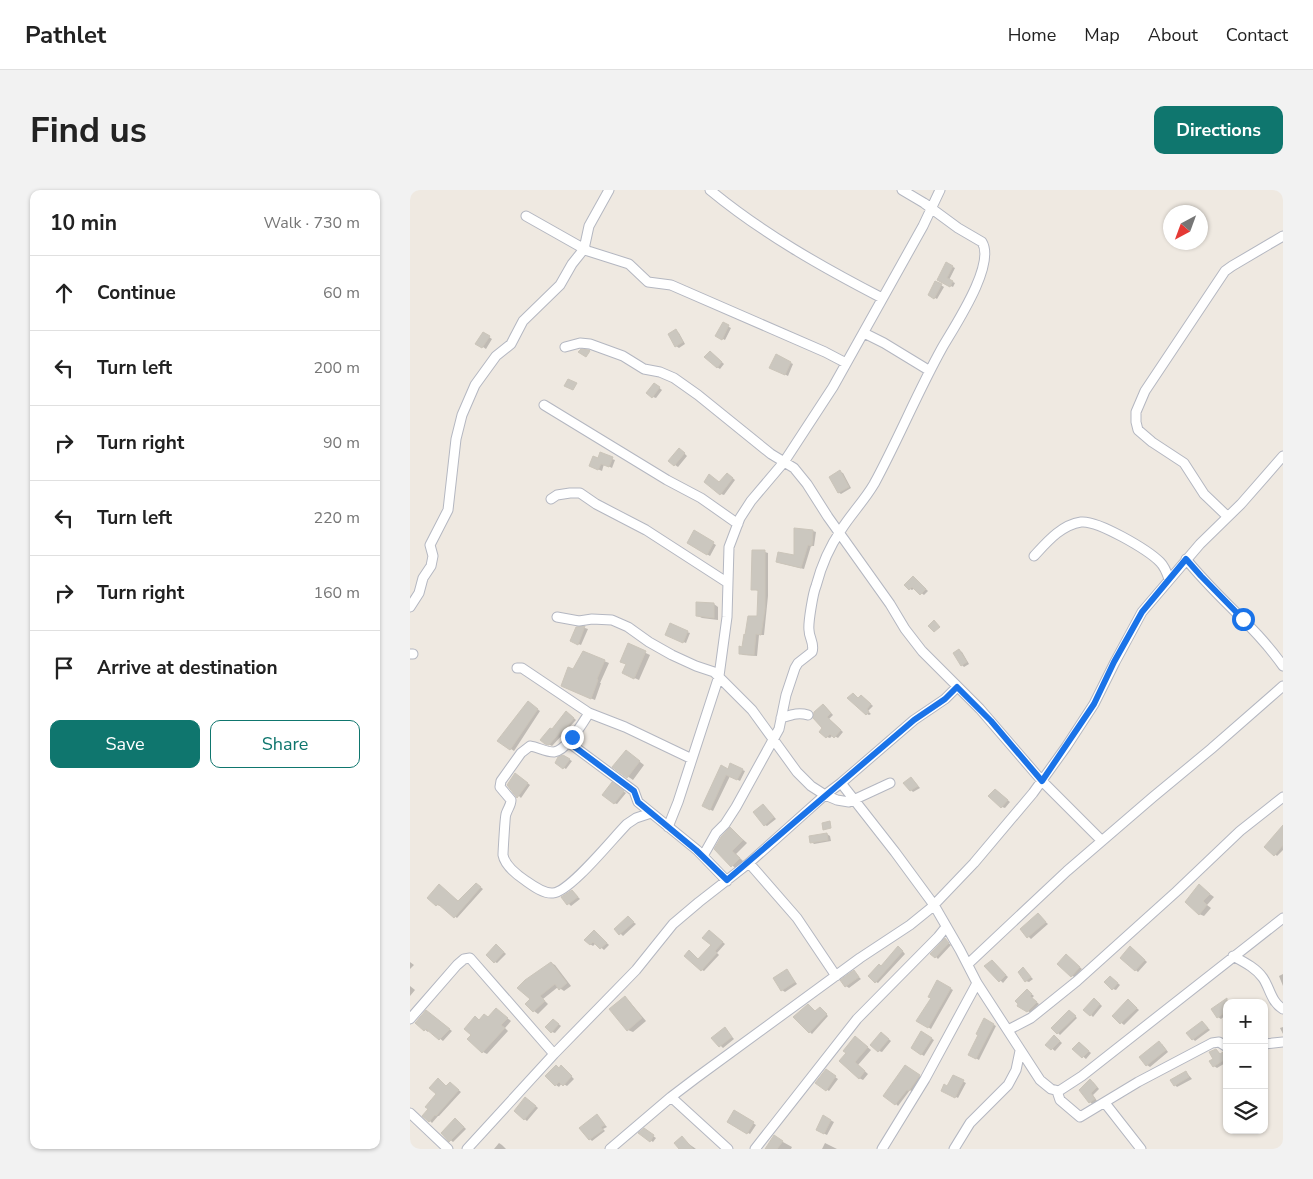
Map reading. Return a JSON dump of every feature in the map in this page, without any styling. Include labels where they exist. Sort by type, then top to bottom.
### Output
[{"type":"street","points":[[410,607],[419,593],[423,578],[431,566],[433,556],[430,544],[448,510],[456,439],[462,415],[475,385],[496,356],[512,344],[523,321],[557,289],[572,264],[584,249],[589,226],[609,190]]},
{"type":"street","points":[[710,190],[740,214],[791,247],[882,298]]},
{"type":"street","points":[[703,856],[716,833],[736,807],[778,729],[795,668],[798,663],[811,655],[813,651],[809,630],[814,590],[839,532],[860,506],[873,484],[930,371],[975,289],[982,272],[985,252],[984,244],[902,190]]},
{"type":"street","points":[[668,827],[719,676],[727,617],[729,547],[738,524],[751,501],[784,462],[800,439],[846,363],[923,226],[940,190]]},
{"type":"street","points":[[526,216],[584,249],[605,258],[629,264],[648,282],[671,284],[846,363]]},
{"type":"street","points":[[1227,516],[1204,494],[1184,463],[1152,442],[1138,430],[1136,412],[1145,391],[1225,272],[1283,236]]},
{"type":"street","points":[[864,333],[930,371]]},
{"type":"street","points":[[565,347],[580,343],[590,344],[623,356],[644,369],[667,375],[689,388],[801,476],[913,639],[991,721],[1042,781],[1102,841]]},
{"type":"street","points":[[544,405],[667,480],[707,502],[738,524]]},
{"type":"street","points":[[610,1149],[671,1097],[860,958],[910,926],[934,905],[980,856],[1042,781],[1094,704],[1114,662],[1142,612],[1186,559],[1241,504],[1283,456]]},
{"type":"street","points":[[551,499],[557,495],[570,492],[580,493],[596,504],[646,530],[728,583]]},
{"type":"street","points":[[1034,556],[1059,532],[1070,525],[1083,522],[1110,530],[1154,557],[1163,566],[1169,579]]},
{"type":"street","points":[[1186,559],[1243,619],[1283,666]]},
{"type":"street","points":[[557,617],[579,622],[600,618],[615,621],[628,627],[672,655],[719,676],[752,710],[797,772],[811,786],[825,795],[843,802],[854,800],[890,783]]},
{"type":"street","points":[[517,668],[522,668],[589,713],[625,727],[692,759]]},
{"type":"street","points":[[968,964],[1102,841],[1283,686]]},
{"type":"street","points":[[467,1149],[554,1054],[636,970],[673,924],[749,863],[825,795],[914,720],[945,699],[957,687]]},
{"type":"street","points":[[589,713],[568,742],[559,750],[554,752],[530,746],[521,753],[501,781],[500,787],[509,796],[511,803],[505,818],[504,857],[515,872],[530,883],[550,894],[560,892],[579,875],[627,824],[636,818],[651,813]]},
{"type":"street","points":[[781,718],[801,713],[808,715]]},
{"type":"street","points":[[568,742],[634,791],[636,800],[703,856],[727,880]]},
{"type":"street","points":[[841,783],[934,905],[977,983],[1040,1080],[1057,1091],[1060,1100],[1080,1117],[1138,1082],[1212,1043],[1219,1042],[1223,1044]]},
{"type":"street","points":[[1008,1030],[1031,1018],[1088,971],[1177,891],[1234,836],[1283,797]]},
{"type":"street","points":[[749,863],[797,918],[836,976]]},
{"type":"street","points":[[1057,1091],[1065,1088],[1082,1076],[1283,918]]},
{"type":"street","points":[[755,1149],[857,1019],[938,937],[946,926]]},
{"type":"street","points":[[1233,956],[1257,972],[1265,982],[1276,1004],[1283,1009]]},
{"type":"street","points":[[410,1019],[457,965],[464,959],[470,958],[554,1054]]},
{"type":"street","points":[[882,1149],[925,1079],[977,983]]},
{"type":"street","points":[[1268,1044],[1283,1042]]},
{"type":"street","points":[[954,1149],[970,1123],[1008,1085],[1016,1070],[1020,1051]]},
{"type":"street","points":[[671,1097],[728,1149]]},
{"type":"street","points":[[1105,1102],[1141,1149]]},
{"type":"street","points":[[410,1114],[448,1149]]},
{"type":"building","points":[[946,262],[953,266],[947,278],[953,281],[950,287],[937,280]]},
{"type":"building","points":[[935,281],[942,284],[934,299],[928,295]]},
{"type":"building","points":[[723,322],[729,325],[722,340],[715,336]]},
{"type":"building","points":[[676,329],[683,342],[675,347],[668,334]]},
{"type":"building","points":[[483,332],[490,336],[482,348],[475,344]]},
{"type":"building","points":[[581,349],[590,351],[586,357],[578,352]]},
{"type":"building","points":[[710,351],[722,362],[717,368],[704,357]]},
{"type":"building","points":[[776,354],[791,362],[785,375],[769,368]]},
{"type":"building","points":[[568,379],[577,383],[573,390],[564,386]]},
{"type":"building","points":[[654,383],[660,387],[652,398],[646,393]]},
{"type":"building","points":[[679,448],[685,453],[674,466],[668,461]]},
{"type":"building","points":[[600,452],[613,457],[609,467],[601,464],[598,470],[589,466],[593,456],[598,458]]},
{"type":"building","points":[[840,470],[849,487],[838,493],[829,477]]},
{"type":"building","points":[[727,473],[733,478],[720,495],[704,482],[709,474],[719,482]]},
{"type":"building","points":[[794,528],[813,530],[812,546],[808,545],[801,568],[776,562],[778,552],[794,555]]},
{"type":"building","points":[[694,530],[714,542],[707,555],[687,543]]},
{"type":"building","points":[[752,550],[765,550],[765,609],[761,635],[756,634],[754,655],[739,654],[739,646],[742,647],[748,616],[757,616],[758,590],[751,590]]},
{"type":"building","points":[[913,576],[926,589],[920,595],[912,587],[909,590],[904,585]]},
{"type":"building","points":[[696,602],[714,603],[714,618],[696,616]]},
{"type":"building","points":[[934,620],[940,627],[934,632],[928,626]]},
{"type":"building","points":[[670,623],[688,631],[683,643],[665,635]]},
{"type":"building","points":[[585,626],[578,645],[570,641],[576,627]]},
{"type":"building","points":[[628,643],[646,651],[634,679],[622,673],[626,664],[620,662]]},
{"type":"building","points":[[959,649],[967,662],[961,666],[953,653]]},
{"type":"building","points":[[583,651],[605,660],[591,699],[561,686],[568,667],[573,669]]},
{"type":"building","points":[[853,693],[858,698],[861,695],[871,704],[867,709],[869,712],[866,715],[847,698]]},
{"type":"building","points":[[528,701],[538,709],[510,750],[497,741]]},
{"type":"building","points":[[823,704],[831,713],[827,717],[841,730],[834,738],[830,734],[826,738],[819,732],[822,728],[813,718],[814,712]]},
{"type":"building","points":[[566,711],[574,718],[549,745],[545,744],[540,740],[550,728],[552,729]]},
{"type":"building","points":[[626,750],[640,761],[627,778],[612,767]]},
{"type":"building","points":[[563,755],[570,759],[563,769],[555,763],[558,757]]},
{"type":"building","points":[[730,763],[743,769],[737,780],[726,775],[710,810],[702,806],[721,765],[728,769]]},
{"type":"building","points":[[515,773],[528,783],[517,798],[507,785]]},
{"type":"building","points":[[911,777],[918,786],[910,791],[903,783]]},
{"type":"building","points":[[612,782],[624,791],[614,804],[602,795]]},
{"type":"building","points":[[995,789],[1008,800],[1001,808],[988,796]]},
{"type":"building","points":[[763,804],[774,817],[764,826],[753,812]]},
{"type":"building","points":[[830,821],[831,828],[823,830],[822,823]]},
{"type":"building","points":[[1283,825],[1283,845],[1274,856],[1264,847]]},
{"type":"building","points":[[730,827],[743,840],[732,851],[740,858],[731,867],[714,849]]},
{"type":"building","points":[[827,833],[828,840],[810,843],[809,836]]},
{"type":"building","points":[[476,883],[481,887],[454,918],[438,904],[436,906],[427,898],[439,884],[458,901]]},
{"type":"building","points":[[1199,884],[1210,894],[1203,901],[1207,905],[1199,915],[1185,902]]},
{"type":"building","points":[[572,890],[578,897],[567,905],[561,897]]},
{"type":"building","points":[[1038,913],[1046,922],[1027,938],[1020,929]]},
{"type":"building","points":[[628,916],[634,922],[619,935],[614,929]]},
{"type":"building","points":[[594,930],[607,943],[600,949],[593,942],[590,945],[584,940]]},
{"type":"building","points":[[709,930],[723,942],[715,951],[717,953],[701,971],[684,956],[689,950],[698,959],[711,945],[702,938]]},
{"type":"building","points":[[945,938],[949,943],[935,958],[930,954]]},
{"type":"building","points":[[496,944],[504,952],[494,963],[486,955]]},
{"type":"building","points":[[898,946],[903,951],[875,983],[868,976],[879,964],[881,966]]},
{"type":"building","points":[[1130,946],[1145,960],[1135,971],[1120,958]]},
{"type":"building","points":[[1066,954],[1080,967],[1071,977],[1057,964]]},
{"type":"building","points":[[992,960],[1006,975],[999,982],[984,966]]},
{"type":"building","points":[[551,962],[567,983],[559,990],[555,984],[540,996],[545,1001],[533,1012],[525,1004],[530,999],[517,988]]},
{"type":"building","points":[[1023,967],[1031,977],[1025,982],[1018,972]]},
{"type":"building","points":[[787,969],[795,982],[781,991],[773,978]]},
{"type":"building","points":[[854,970],[859,977],[845,987],[840,980]]},
{"type":"building","points":[[1110,976],[1118,983],[1112,990],[1104,982]]},
{"type":"building","points":[[937,980],[951,988],[928,1028],[916,1021],[931,998],[928,997]]},
{"type":"building","points":[[1027,989],[1032,994],[1030,996],[1037,1002],[1027,1012],[1017,1006],[1018,1004],[1015,1001]]},
{"type":"building","points":[[625,996],[642,1018],[627,1031],[609,1009]]},
{"type":"building","points":[[1094,998],[1100,1004],[1090,1016],[1083,1010]]},
{"type":"building","points":[[1128,999],[1137,1008],[1120,1024],[1112,1016]]},
{"type":"building","points":[[1223,1001],[1223,1014],[1217,1018],[1211,1009]]},
{"type":"building","points":[[808,1004],[815,1011],[820,1007],[827,1014],[809,1033],[793,1017]]},
{"type":"building","points":[[496,1008],[508,1018],[501,1025],[505,1028],[482,1053],[467,1039],[471,1035],[464,1029],[475,1016],[479,1020],[484,1014],[488,1017]]},
{"type":"building","points":[[426,1010],[450,1029],[439,1040],[415,1023]]},
{"type":"building","points":[[1069,1010],[1076,1016],[1057,1034],[1051,1028]]},
{"type":"building","points":[[984,1018],[994,1024],[976,1059],[968,1055]]},
{"type":"building","points":[[553,1019],[559,1024],[551,1033],[545,1027]]},
{"type":"building","points":[[1202,1021],[1208,1028],[1192,1040],[1186,1033]]},
{"type":"building","points":[[725,1027],[732,1037],[719,1047],[711,1038]]},
{"type":"building","points":[[921,1031],[932,1038],[921,1055],[911,1048]]},
{"type":"building","points":[[881,1032],[889,1039],[878,1052],[870,1045]]},
{"type":"building","points":[[1054,1035],[1060,1041],[1051,1050],[1045,1045]]},
{"type":"building","points":[[855,1036],[868,1047],[855,1062],[865,1071],[859,1079],[839,1061],[846,1053],[843,1051]]},
{"type":"building","points":[[1159,1041],[1166,1050],[1146,1066],[1139,1057]]},
{"type":"building","points":[[1079,1042],[1089,1051],[1082,1058],[1072,1049]]},
{"type":"building","points":[[1216,1049],[1220,1054],[1223,1052],[1223,1061],[1213,1067],[1209,1061],[1213,1059],[1209,1052]]},
{"type":"building","points":[[556,1065],[559,1068],[561,1065],[572,1076],[563,1086],[559,1082],[555,1086],[545,1076]]},
{"type":"building","points":[[905,1065],[920,1075],[909,1091],[907,1090],[895,1105],[883,1096]]},
{"type":"building","points":[[826,1069],[836,1076],[826,1091],[815,1083]]},
{"type":"building","points":[[1186,1071],[1189,1077],[1174,1086],[1170,1080]]},
{"type":"building","points":[[953,1075],[964,1080],[955,1098],[941,1091],[944,1084],[947,1086]]},
{"type":"building","points":[[438,1078],[446,1086],[450,1082],[459,1090],[429,1122],[422,1116],[428,1109],[425,1107],[436,1094],[429,1088]]},
{"type":"building","points":[[1090,1079],[1097,1087],[1091,1093],[1095,1099],[1089,1103],[1079,1090]]},
{"type":"building","points":[[525,1097],[536,1106],[524,1120],[514,1111]]},
{"type":"building","points":[[734,1110],[754,1122],[747,1134],[727,1122]]},
{"type":"building","points":[[597,1114],[605,1125],[601,1127],[603,1130],[589,1140],[579,1128]]},
{"type":"building","points":[[823,1115],[831,1120],[824,1134],[816,1130]]},
{"type":"building","points":[[455,1118],[464,1127],[449,1142],[441,1133]]},
{"type":"building","points":[[644,1128],[654,1135],[650,1142],[638,1133]]},
{"type":"building","points":[[774,1135],[783,1141],[777,1149],[765,1149]]},
{"type":"building","points":[[682,1136],[693,1149],[679,1149],[674,1143]]},
{"type":"route","points":[[572,737],[568,742],[634,791],[638,802],[703,856],[727,880],[749,863],[862,763],[914,720],[945,699],[957,687],[991,721],[1042,781],[1094,704],[1114,662],[1142,612],[1186,559],[1243,619]]}]
